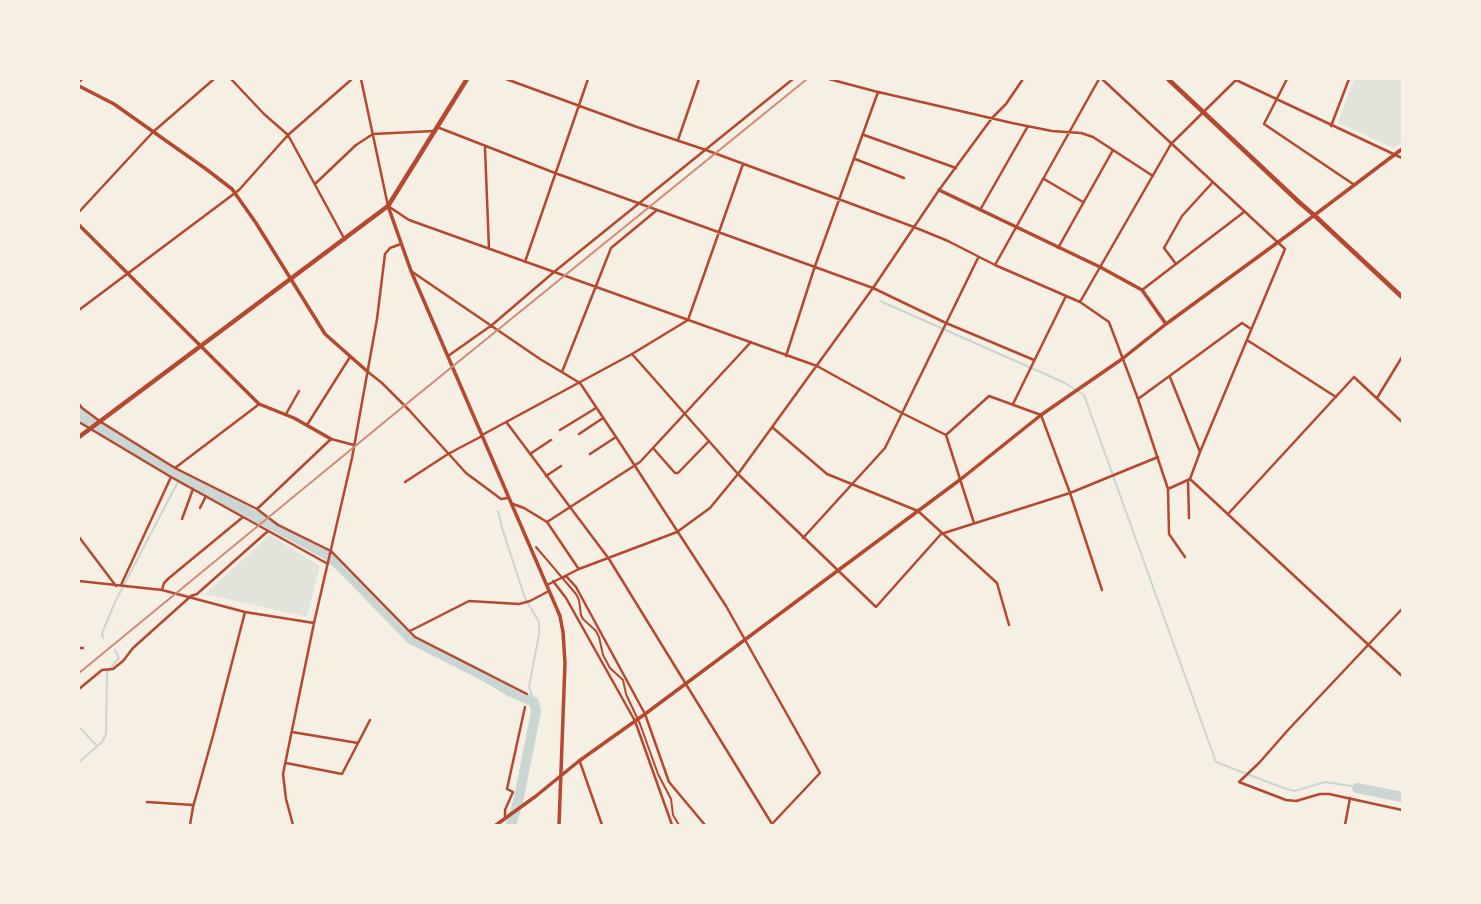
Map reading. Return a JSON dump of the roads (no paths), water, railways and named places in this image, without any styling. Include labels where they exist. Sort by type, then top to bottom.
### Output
[{"type":"main road","points":[[79,437],[388,206],[467,79]]},
{"type":"main road","points":[[1168,79],[1402,297]]},
{"type":"street","points":[[79,212],[153,132],[214,79]]},
{"type":"street","points":[[231,79],[288,135],[345,240]]},
{"type":"street","points":[[79,310],[235,193],[288,135],[352,79]]},
{"type":"street","points":[[360,79],[388,206],[411,271],[560,616],[565,663],[559,825]]},
{"type":"street","points":[[506,79],[914,226],[1080,302],[1109,322],[1168,489],[1169,534],[1185,557]]},
{"type":"street","points":[[525,262],[588,79]]},
{"type":"street","points":[[678,140],[699,79]]},
{"type":"street","points":[[448,356],[492,325],[793,79]]},
{"type":"street","points":[[829,79],[1028,126],[1081,133],[1153,176]]},
{"type":"street","points":[[547,585],[579,569],[677,532],[710,508],[817,366],[939,190],[1023,79]]},
{"type":"street","points":[[995,264],[1100,79],[1285,249],[1189,479],[1189,517]]},
{"type":"street","points":[[1287,79],[1264,124],[1354,185]]},
{"type":"street","points":[[1331,126],[1349,79]]},
{"type":"street","points":[[1080,302],[1171,144],[1236,80],[1402,158]]},
{"type":"street","points":[[80,82],[220,179],[235,193],[325,334],[382,383],[466,473],[501,499],[508,498]]},
{"type":"street","points":[[786,356],[815,266],[878,92]]},
{"type":"street","points":[[980,210],[1028,126]]},
{"type":"street","points":[[316,183],[356,145],[373,134],[435,129],[873,288],[946,323],[1034,360]]},
{"type":"street","points":[[863,135],[956,168]]},
{"type":"street","points":[[484,146],[489,249]]},
{"type":"street","points":[[496,825],[561,774],[961,479],[1041,415],[1122,359],[1402,149]]},
{"type":"street","points":[[1058,247],[1113,150]]},
{"type":"street","points":[[855,159],[904,178]]},
{"type":"street","points":[[405,482],[448,454],[632,354],[688,320],[743,164]]},
{"type":"street","points":[[1044,179],[1084,202]]},
{"type":"street","points":[[1176,264],[1164,248],[1182,216],[1213,183]]},
{"type":"street","points":[[939,190],[1142,290],[1166,324]]},
{"type":"street","points":[[388,206],[409,220],[817,366],[946,435],[974,523]]},
{"type":"street","points":[[562,372],[611,248],[658,210]]},
{"type":"street","points":[[1142,290],[1244,212]]},
{"type":"street","points":[[79,225],[259,404],[286,414],[331,439],[354,445]]},
{"type":"street","points":[[293,825],[286,798],[286,763],[354,445],[377,319],[385,254],[387,250],[401,244]]},
{"type":"street","points":[[803,537],[885,448],[978,257]]},
{"type":"street","points":[[411,271],[580,383],[726,606],[820,773],[771,825],[609,559],[507,423]]},
{"type":"street","points":[[1013,404],[1066,296]]},
{"type":"street","points":[[1138,399],[1242,323],[1252,330]]},
{"type":"street","points":[[1247,340],[1336,397]]},
{"type":"street","points":[[547,522],[634,466],[751,342]]},
{"type":"street","points":[[632,354],[738,474],[876,607],[941,534],[1070,493],[1158,457]]},
{"type":"street","points":[[307,425],[350,357]]},
{"type":"street","points":[[1377,398],[1402,357]]},
{"type":"street","points":[[1169,376],[1199,452]]},
{"type":"street","points":[[1228,514],[1354,377],[1402,422]]},
{"type":"street","points":[[286,414],[299,391]]},
{"type":"street","points":[[946,435],[989,396],[1041,415],[1102,590]]},
{"type":"street","points":[[79,404],[100,422],[175,468],[257,509],[278,525],[331,552],[415,637],[527,694]]},
{"type":"street","points":[[175,468],[259,404]]},
{"type":"street","points":[[559,430],[596,408]]},
{"type":"street","points":[[579,434],[603,418]]},
{"type":"street","points":[[79,422],[193,489],[329,563]]},
{"type":"street","points":[[772,426],[827,474],[918,511],[997,583],[1009,625]]},
{"type":"street","points":[[590,454],[616,437]]},
{"type":"street","points":[[257,509],[331,439]]},
{"type":"street","points":[[530,454],[551,440]]},
{"type":"street","points":[[653,448],[675,473],[709,441]]},
{"type":"street","points":[[547,476],[561,466]]},
{"type":"street","points":[[118,586],[172,477]]},
{"type":"street","points":[[1189,479],[1402,676]]},
{"type":"street","points":[[1168,489],[1189,479]]},
{"type":"street","points":[[182,519],[193,489]]},
{"type":"street","points":[[200,509],[206,496]]},
{"type":"street","points":[[511,504],[524,508],[547,522],[579,569]]},
{"type":"street","points":[[162,590],[169,578],[243,517]]},
{"type":"street","points":[[79,689],[102,670],[113,669],[123,661],[133,648],[191,596],[197,594],[268,531]]},
{"type":"street","points":[[79,537],[118,586]]},
{"type":"street","points":[[536,547],[576,587],[645,714],[669,782],[705,825]]},
{"type":"street","points":[[564,577],[579,600],[583,620],[596,631],[610,668],[623,680],[636,720],[671,799],[673,815],[679,825]]},
{"type":"street","points":[[553,581],[566,598],[636,720],[673,825]]},
{"type":"street","points":[[79,582],[162,590],[245,612],[314,623]]},
{"type":"street","points":[[410,631],[469,601],[519,604],[549,591]]},
{"type":"street","points":[[1402,609],[1239,782],[1286,800],[1296,801],[1329,794],[1402,810]]},
{"type":"street","points":[[190,825],[245,612]]},
{"type":"street","points":[[505,819],[505,810],[513,792],[507,789],[525,707]]},
{"type":"street","points":[[286,763],[342,774],[370,720]]},
{"type":"street","points":[[292,732],[358,743]]},
{"type":"street","points":[[579,761],[602,825]]},
{"type":"street","points":[[1345,825],[1350,798]]},
{"type":"street","points":[[146,802],[193,805]]},
{"type":"waterway","points":[[880,301],[1063,382],[1084,395],[1216,762],[1295,791],[1325,782],[1351,786]]},
{"type":"waterway","points":[[79,412],[87,420],[181,476],[324,553],[411,639],[534,702],[536,712],[511,825]]},
{"type":"waterway","points":[[103,638],[102,633],[116,600],[181,476]]},
{"type":"waterway","points":[[498,511],[525,598],[539,622],[529,687],[534,702]]},
{"type":"waterway","points":[[79,762],[102,742],[106,734],[107,672],[119,658],[115,650]]},
{"type":"waterway","points":[[79,727],[96,745]]},
{"type":"waterway","points":[[1357,788],[1402,797]]},
{"type":"railway","points":[[79,673],[807,79]]}]
